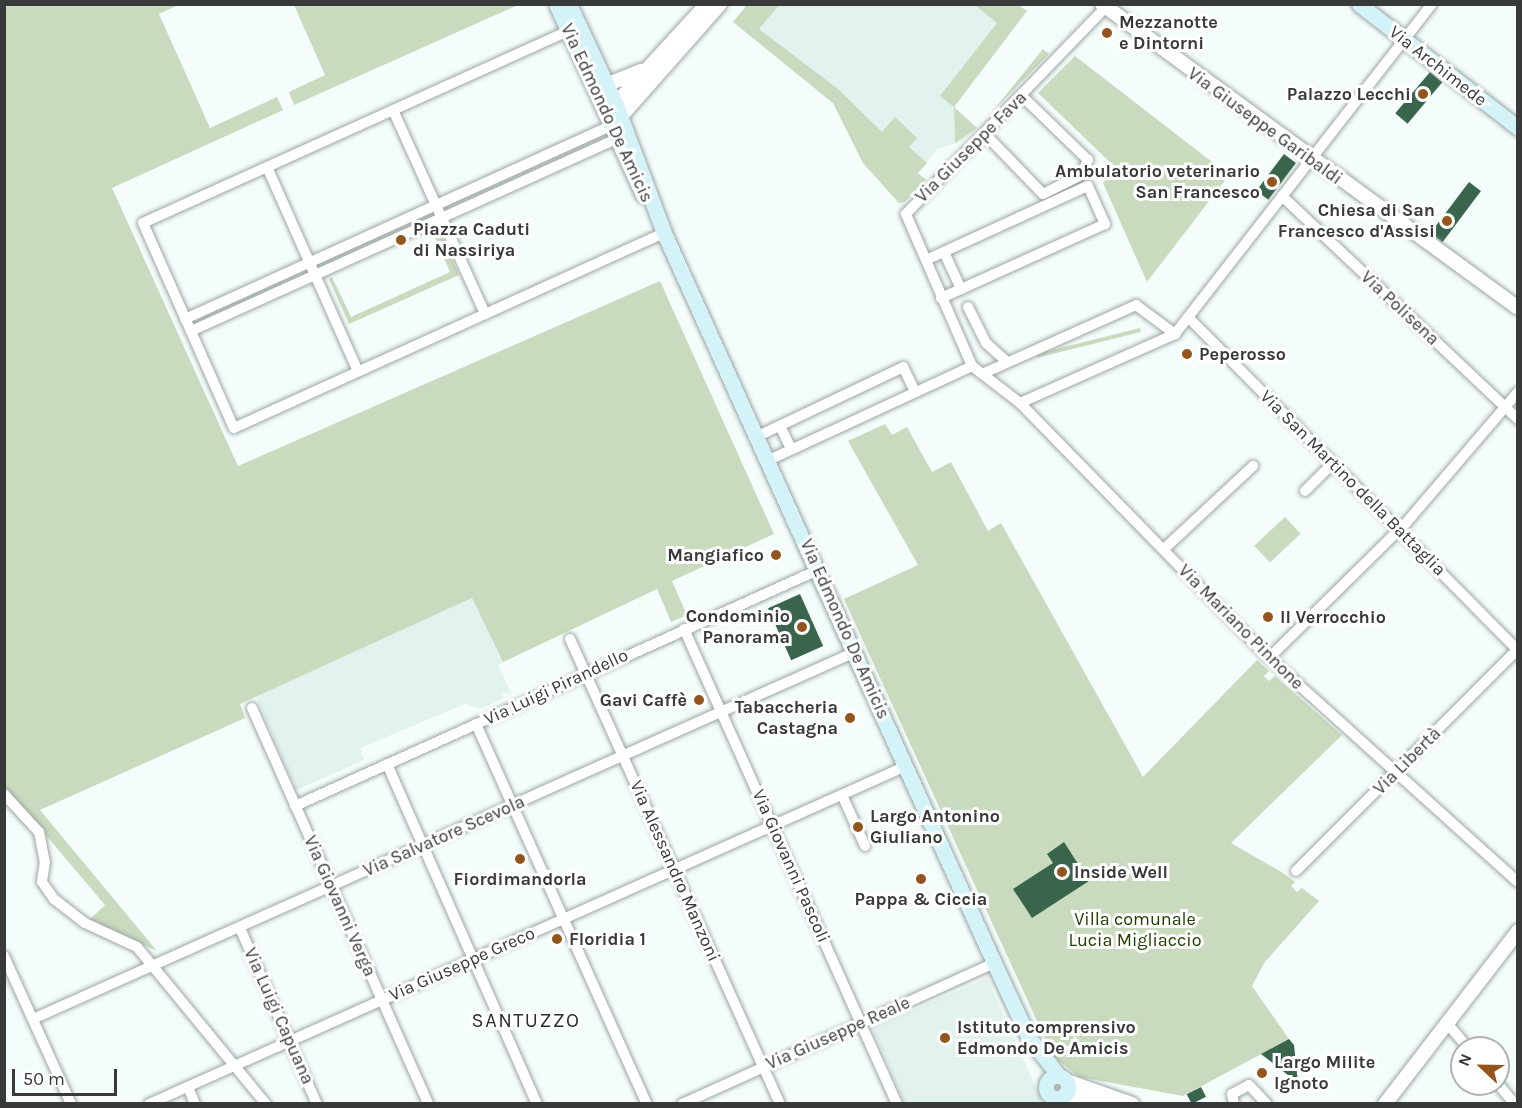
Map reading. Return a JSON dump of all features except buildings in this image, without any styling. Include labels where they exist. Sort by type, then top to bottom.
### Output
[{"type":"main road","name":"Via Edmondo De Amicis","points":[[556,4],[614,120],[661,227],[770,460],[994,963],[1029,1038],[1058,1092]]},
{"type":"main road","name":"Via Edmondo De Amicis","points":[[569,4],[606,85],[614,120]]},
{"type":"main road","name":"Via Archimede","points":[[1359,4],[1518,128]]},
{"type":"street","points":[[185,319],[436,205],[614,120],[643,70],[706,4]]},
{"type":"street","points":[[191,331],[441,218],[614,120],[720,4]]},
{"type":"street","points":[[1020,403],[1175,334],[1431,4]]},
{"type":"street","name":"Via Giuseppe Fava","points":[[972,366],[906,214],[1022,96],[1106,6]]},
{"type":"street","name":"Via Giuseppe Garibaldi","points":[[1106,6],[1310,159],[1518,308]]},
{"type":"street","points":[[568,31],[142,223],[234,428],[485,314],[661,227]]},
{"type":"street","points":[[606,85],[643,70]]},
{"type":"street","points":[[985,134],[1043,194],[1081,175],[1088,160],[1022,96]]},
{"type":"street","points":[[393,110],[485,314]]},
{"type":"street","points":[[267,167],[358,371]]},
{"type":"street","points":[[926,260],[1088,186],[1105,224],[942,298]]},
{"type":"street","name":"Via Polisena","points":[[1282,196],[1518,419]]},
{"type":"street","points":[[944,252],[961,289]]},
{"type":"street","points":[[982,374],[1136,304],[1175,334]]},
{"type":"street","points":[[968,307],[986,343],[1007,362]]},
{"type":"street","name":"Via San Martino della Battaglia","points":[[1188,317],[1517,650]]},
{"type":"street","points":[[770,460],[972,366]]},
{"type":"street","name":"Via Mariano Pinnone","points":[[972,366],[1020,403],[1269,658],[1518,882]]},
{"type":"street","points":[[758,436],[903,367],[915,392]]},
{"type":"street","points":[[1269,658],[1398,529],[1518,392]]},
{"type":"street","points":[[780,426],[791,449]]},
{"type":"street","points":[[1305,491],[1333,463]]},
{"type":"street","points":[[1164,549],[1253,466]]},
{"type":"street","name":"Via Luigi Pirandello","points":[[295,806],[818,570]]},
{"type":"street","name":"Via Giovanni Pascoli","points":[[684,629],[897,1104]]},
{"type":"street","name":"Via Alessandro Manzoni","points":[[570,639],[780,1104]]},
{"type":"street","name":"Via Libertà","points":[[1296,871],[1517,650]]},
{"type":"street","name":"Via Salvatore Scevola","points":[[33,1019],[855,652]]},
{"type":"street","name":"Via Giovanni Verga","points":[[252,708],[428,1104]]},
{"type":"street","points":[[476,724],[647,1104]]},
{"type":"street","points":[[387,764],[537,1104]]},
{"type":"street","name":"Via Giuseppe Greco","points":[[149,1104],[906,766]]},
{"type":"street","points":[[4,794],[39,832],[45,862],[42,882],[54,899],[85,924],[137,947],[266,1104]]},
{"type":"street","points":[[842,795],[865,846]]},
{"type":"street","name":"Via Luigi Capuana","points":[[240,928],[317,1104]]},
{"type":"street","points":[[1385,1104],[1518,931]]},
{"type":"street","points":[[4,956],[71,1104]]},
{"type":"street","name":"Via Giuseppe Reale","points":[[682,1104],[994,963]]},
{"type":"street","points":[[1447,1023],[1458,1036]]},
{"type":"street","points":[[1234,1104],[1232,1094],[1249,1085],[1268,1104]]},
{"type":"street","points":[[188,1087],[195,1104]]},
{"type":"street","points":[[1058,1092],[1124,1104]]},
{"type":"street","points":[[1058,1092],[1132,1104]]},
{"type":"shaded area","points":[[747,4],[1018,4],[1027,11],[954,107],[977,128],[963,141],[937,149],[918,173],[926,180],[899,203],[863,163],[833,103],[733,22]]},
{"type":"shaded area","points":[[472,598],[503,662],[498,665],[512,695],[501,692],[504,698],[481,709],[465,704],[360,748],[364,760],[296,790],[256,696]]},
{"type":"shaded area","name":"Istituto comprensivo Edmondo De Amicis","points":[[987,978],[1043,1103],[905,1103],[872,1028]]},
{"type":"green space","points":[[4,5],[178,5],[159,14],[210,128],[277,97],[283,110],[112,188],[238,466],[660,281],[774,534],[672,581],[687,615],[671,622],[657,589],[503,662],[472,598],[240,704],[245,718],[40,810],[157,951],[89,920],[105,905],[5,787]]},
{"type":"green space","points":[[294,5],[518,5],[294,105],[289,92],[325,75]]},
{"type":"green space","points":[[747,5],[779,5],[759,29],[838,89],[882,132],[895,117],[917,138],[909,147],[927,163],[918,173],[926,180],[905,202],[899,203],[863,163],[833,103],[733,22]]},
{"type":"green space","points":[[975,5],[1018,5],[1027,11],[954,107],[940,96],[997,23]]},
{"type":"green space","points":[[1043,49],[1049,54],[992,112]]},
{"type":"green space","points":[[1075,56],[1229,175],[1147,282],[1103,183],[1117,169],[1038,93]]},
{"type":"green space","points":[[954,107],[977,128],[955,143]]},
{"type":"green space","points":[[439,230],[459,275],[349,324],[329,279],[332,277],[351,317],[450,272],[433,233]]},
{"type":"green space","points":[[1140,328],[1141,332],[1037,358],[1036,354]]},
{"type":"green space","name":"Villa comunale Lucia Migliaccio","points":[[885,424],[892,435],[907,427],[932,472],[951,462],[988,531],[1001,523],[1143,777],[1257,660],[1269,671],[1264,676],[1269,681],[1275,676],[1342,735],[1231,843],[1283,873],[1295,882],[1291,886],[1297,892],[1302,888],[1319,901],[1264,963],[1252,986],[1289,1039],[1183,1096],[1079,1077],[1053,1056],[844,599],[918,565],[848,441]]},
{"type":"green space","points":[[1285,517],[1301,534],[1270,562],[1254,546]]},
{"type":"place","name":"Mezzanotte e Dintorni","points":[[1107,33]]},
{"type":"place","name":"Palazzo Lecchi","points":[[1423,94]]},
{"type":"place","name":"Ambulatorio veterinario San Francesco","points":[[1272,182]]},
{"type":"place","name":"Chiesa di San Francesco d'Assisi","points":[[1447,221]]},
{"type":"place","name":"Piazza Caduti di Nassiriya","points":[[401,240]]},
{"type":"place","name":"Peperosso","points":[[1187,354]]},
{"type":"place","name":"Mangiafico","points":[[776,555]]},
{"type":"place","name":"Il Verrocchio","points":[[1268,617]]},
{"type":"place","name":"Condominio Panorama","points":[[802,627]]},
{"type":"place","name":"Gavi Caffè","points":[[699,700]]},
{"type":"place","name":"Tabaccheria Castagna","points":[[850,718]]},
{"type":"place","name":"Largo Antonino Giuliano","points":[[858,827]]},
{"type":"place","name":"Fiordimandorla","points":[[520,859]]},
{"type":"place","name":"Inside Well","points":[[1062,872]]},
{"type":"place","name":"Pappa & Ciccia","points":[[921,879]]},
{"type":"place","name":"Floridia 1","points":[[557,939]]},
{"type":"place","name":"Istituto comprensivo Edmondo De Amicis","points":[[945,1038]]},
{"type":"place","name":"Largo Milite Ignoto","points":[[1262,1073]]},
{"type":"district","name":"SANTUZZO","points":[[526,1020]]}]
